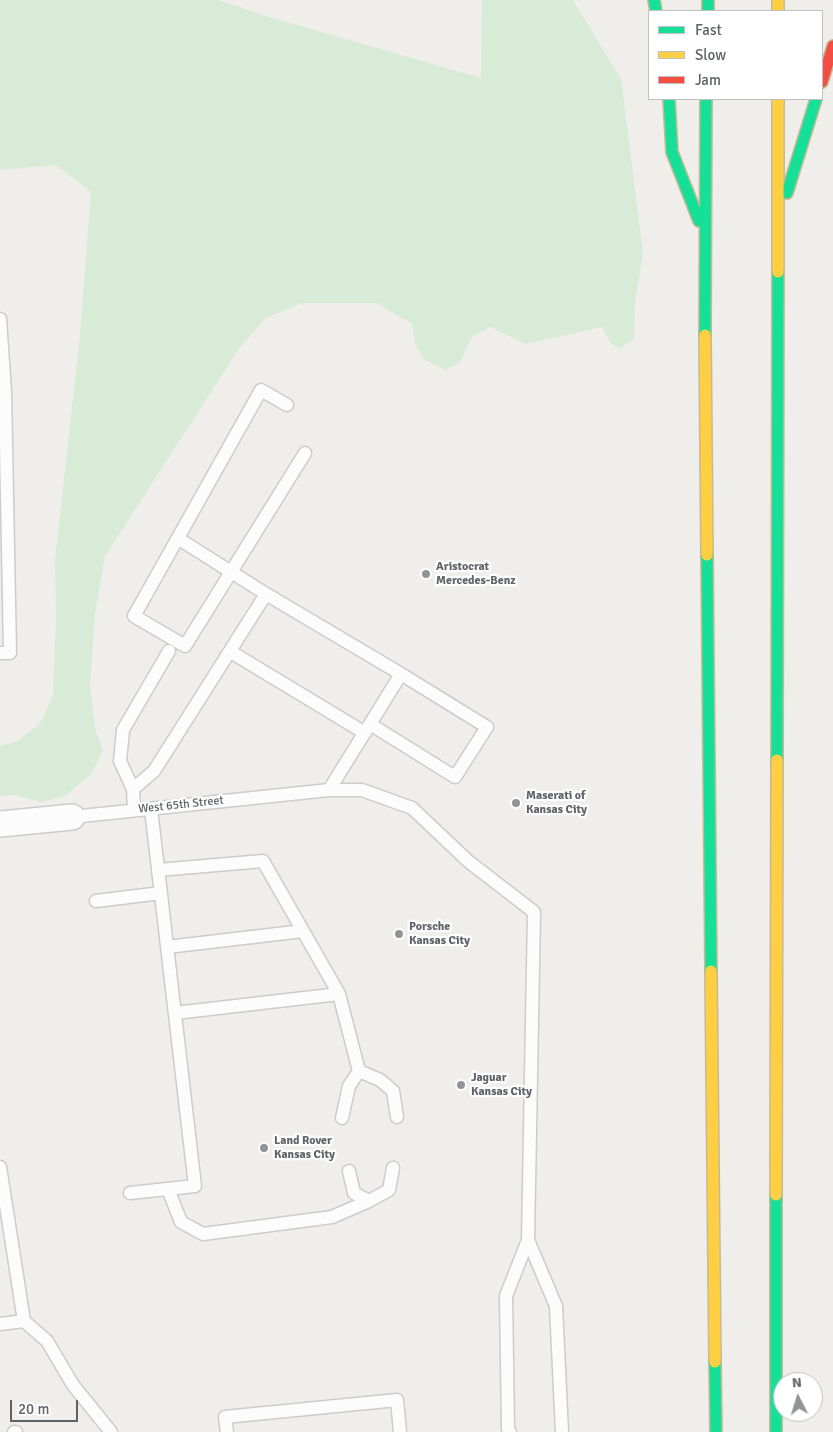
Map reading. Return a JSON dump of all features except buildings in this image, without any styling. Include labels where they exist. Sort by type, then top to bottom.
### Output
[{"type":"highway","points":[[823,79],[833,46]]},
{"type":"highway","points":[[669,100],[672,152],[704,234]]},
{"type":"highway","points":[[706,100],[704,234],[716,1432]]},
{"type":"highway","points":[[776,1432],[778,100]]},
{"type":"highway","points":[[779,218],[816,100]]},
{"type":"highway","points":[[704,1432],[716,1390]]},
{"type":"street","name":"West 65th Street","points":[[0,824],[72,817]]},
{"type":"lane","points":[[0,319],[5,391],[10,653],[0,653]]},
{"type":"lane","points":[[286,405],[261,390],[134,616],[185,646],[305,453]]},
{"type":"lane","points":[[178,539],[487,727],[455,777],[231,652]]},
{"type":"lane","points":[[133,788],[154,771],[266,594]]},
{"type":"lane","points":[[134,810],[133,788],[120,761],[123,730],[169,651]]},
{"type":"lane","points":[[329,790],[401,674]]},
{"type":"lane","name":"West 65th Street","points":[[72,817],[329,790],[362,790],[412,808],[468,861],[534,912],[528,1240]]},
{"type":"lane","points":[[130,1194],[195,1186],[151,809]]},
{"type":"lane","points":[[158,870],[263,861],[339,994],[359,1071],[349,1086],[342,1118]]},
{"type":"lane","points":[[96,901],[161,893]]},
{"type":"lane","points":[[167,947],[303,930]]},
{"type":"lane","points":[[175,1013],[339,994]]},
{"type":"lane","points":[[359,1071],[380,1080],[393,1091],[397,1117]]},
{"type":"lane","points":[[0,1168],[24,1320],[47,1341],[72,1385],[111,1432]]},
{"type":"lane","points":[[168,1189],[181,1222],[203,1234],[332,1217],[390,1190],[394,1168]]},
{"type":"lane","points":[[349,1171],[354,1193],[368,1201]]},
{"type":"lane","points":[[510,1432],[508,1429],[506,1296],[528,1240]]},
{"type":"lane","points":[[528,1240],[556,1306],[562,1432]]},
{"type":"lane","points":[[0,1324],[24,1320]]},
{"type":"lane","points":[[227,1432],[225,1417],[397,1400],[400,1432]]},
{"type":"green space","points":[[0,0],[219,0],[266,16],[481,78],[482,0],[573,0],[621,79],[643,253],[635,303],[634,339],[619,349],[610,342],[602,327],[526,344],[490,327],[472,337],[460,362],[446,370],[425,360],[416,347],[412,324],[377,303],[302,303],[266,318],[240,347],[105,556],[95,613],[90,685],[95,729],[103,751],[91,774],[65,796],[40,802],[15,795],[0,796],[0,746],[17,741],[40,724],[53,695],[56,620],[55,560],[80,335],[91,192],[56,165],[0,170]]},
{"type":"traffic: fast","points":[[654,0],[656,10]]},
{"type":"traffic: fast","points":[[708,0],[708,10]]},
{"type":"traffic: fast","points":[[669,100],[672,152],[699,221]]},
{"type":"traffic: fast","points":[[705,335],[706,100]]},
{"type":"traffic: fast","points":[[787,193],[816,100]]},
{"type":"traffic: fast","points":[[777,760],[778,272]]},
{"type":"traffic: fast","points":[[707,555],[711,971]]},
{"type":"traffic: fast","points":[[776,1195],[776,1432]]},
{"type":"traffic: fast","points":[[715,1362],[716,1432]]},
{"type":"traffic: slow","points":[[778,0],[778,10]]},
{"type":"traffic: slow","points":[[778,100],[778,272]]},
{"type":"traffic: slow","points":[[705,335],[707,555]]},
{"type":"traffic: slow","points":[[776,1195],[777,760]]},
{"type":"traffic: slow","points":[[711,971],[715,1362]]},
{"type":"traffic: jam","points":[[823,79],[833,46]]},
{"type":"place","name":"Aristocrat Mercedes-Benz","points":[[426,574]]},
{"type":"place","name":"Maserati of Kansas City","points":[[516,803]]},
{"type":"place","name":"Porsche Kansas City","points":[[399,934]]},
{"type":"place","name":"Jaguar Kansas City","points":[[461,1085]]},
{"type":"place","name":"Land Rover Kansas City","points":[[264,1148]]}]
